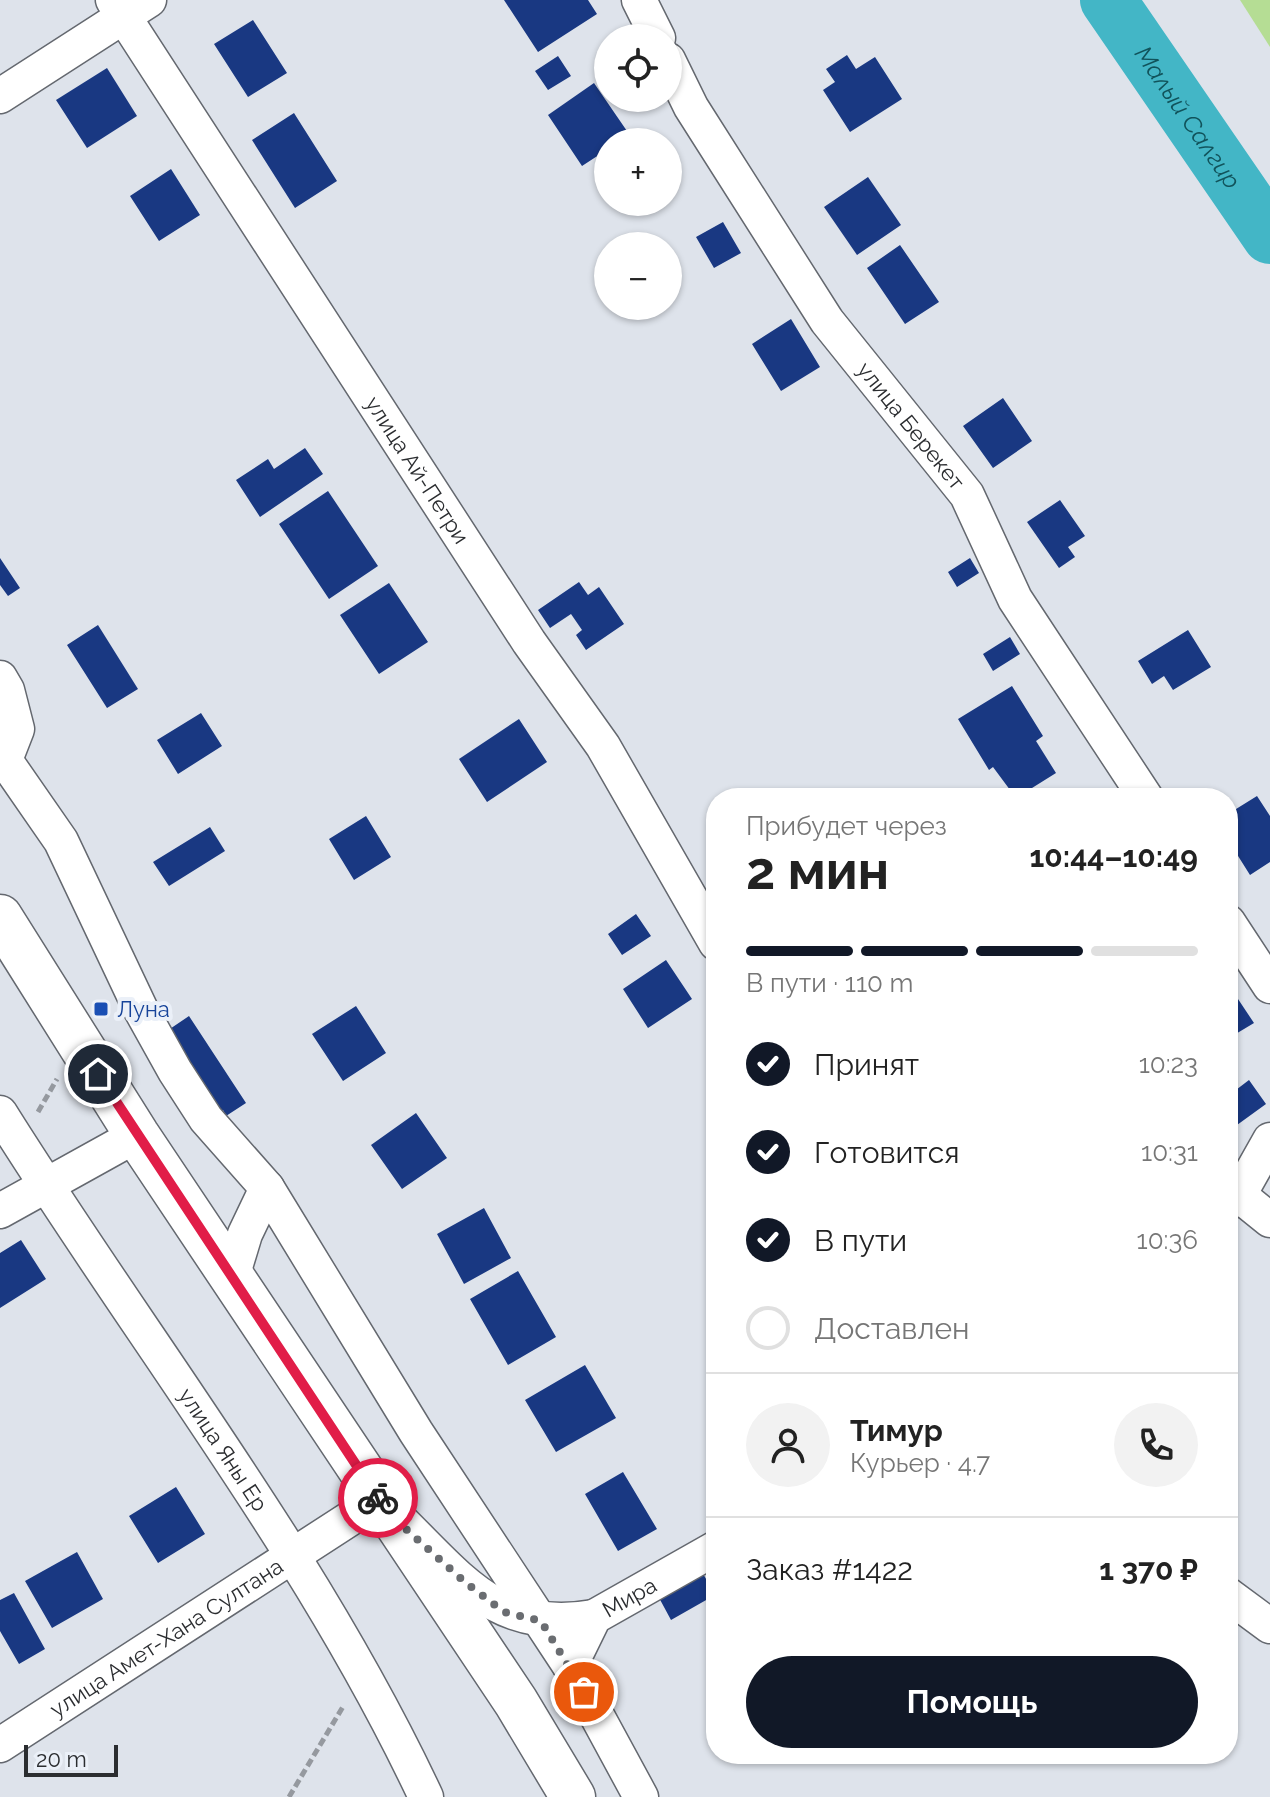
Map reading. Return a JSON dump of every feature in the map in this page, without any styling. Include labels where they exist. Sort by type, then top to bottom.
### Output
[{"type":"main road","points":[[0,917],[137,1135],[516,1702],[573,1797]]},
{"type":"street","points":[[639,0],[651,24]]},
{"type":"street","points":[[0,96],[129,5]]},
{"type":"street","name":"улица Ай-Петри","points":[[129,5],[529,642],[603,746],[706,926]]},
{"type":"street","name":"улица Берекет","points":[[682,89],[827,321],[967,495],[1015,599],[1139,788]]},
{"type":"street","points":[[0,678],[7,690],[17,729],[2,756],[61,841],[141,1010],[175,1071],[206,1119],[267,1188],[416,1432],[570,1666],[641,1797]]},
{"type":"street","points":[[1238,937],[1270,986]]},
{"type":"street","name":"улица Яны Ер","points":[[0,1113],[291,1556],[363,1673],[426,1797]]},
{"type":"street","points":[[0,1211],[137,1135]]},
{"type":"street","points":[[1238,1180],[1270,1140]]},
{"type":"street","points":[[232,1277],[245,1234],[267,1188]]},
{"type":"street","points":[[1238,1193],[1270,1220]]},
{"type":"street","points":[[387,1512],[466,1583],[504,1612],[541,1621],[566,1622],[594,1617]]},
{"type":"street","name":"улица Амет-Хана Султана","points":[[0,1745],[357,1514],[387,1512]]},
{"type":"street","name":"Мира","points":[[570,1666],[594,1617],[706,1554]]},
{"type":"street","points":[[1238,1602],[1270,1626]]},
{"type":"path","points":[[21,1147],[57,1079],[84,1053]]},
{"type":"path","points":[[289,1797],[363,1673]]},
{"type":"green space","points":[[1240,0],[1270,0],[1270,47]]},
{"type":"building","points":[[504,0],[588,0],[597,14],[538,52]]},
{"type":"building","points":[[253,20],[287,73],[248,97],[214,44]]},
{"type":"building","points":[[847,55],[856,69],[875,57],[902,99],[850,132],[823,90],[835,82],[826,69]]},
{"type":"building","points":[[558,56],[571,76],[548,90],[535,71]]},
{"type":"building","points":[[107,68],[137,116],[87,148],[56,100]]},
{"type":"building","points":[[594,83],[594,112],[614,112],[625,128],[594,128],[594,158],[582,166],[548,115]]},
{"type":"building","points":[[294,113],[337,181],[295,208],[252,140]]},
{"type":"building","points":[[171,169],[200,215],[159,241],[130,196]]},
{"type":"building","points":[[868,177],[901,225],[857,255],[824,207]]},
{"type":"building","points":[[723,222],[741,253],[714,268],[696,237]]},
{"type":"building","points":[[900,245],[939,302],[905,324],[867,268]]},
{"type":"building","points":[[791,319],[820,367],[781,391],[752,344]]},
{"type":"building","points":[[1003,398],[1032,441],[993,468],[963,426]]},
{"type":"building","points":[[305,448],[323,474],[260,517],[236,480],[268,459],[274,469]]},
{"type":"building","points":[[328,491],[378,566],[329,599],[279,524]]},
{"type":"building","points":[[1060,500],[1085,536],[1068,547],[1075,557],[1059,568],[1027,522]]},
{"type":"building","points":[[0,558],[20,588],[8,596],[0,585]]},
{"type":"building","points":[[970,558],[979,573],[957,587],[948,572]]},
{"type":"building","points":[[579,582],[588,595],[599,587],[624,624],[586,650],[576,635],[582,630],[571,614],[550,628],[538,610]]},
{"type":"building","points":[[389,583],[428,642],[379,674],[340,615]]},
{"type":"building","points":[[98,625],[138,689],[107,708],[67,645]]},
{"type":"building","points":[[1188,630],[1211,667],[1173,690],[1164,676],[1152,684],[1138,661]]},
{"type":"building","points":[[1010,637],[1020,654],[993,671],[983,654]]},
{"type":"building","points":[[1012,686],[1043,736],[1036,741],[1056,773],[1032,788],[1009,788],[993,767],[989,770],[958,719]]},
{"type":"building","points":[[201,713],[222,746],[178,774],[157,740]]},
{"type":"building","points":[[519,719],[547,762],[487,802],[459,759]]},
{"type":"building","points":[[1257,796],[1270,816],[1270,862],[1250,875],[1238,856],[1238,808]]},
{"type":"building","points":[[366,816],[391,857],[354,880],[329,839]]},
{"type":"building","points":[[210,827],[225,851],[169,886],[153,862]]},
{"type":"building","points":[[636,914],[651,936],[622,955],[608,934]]},
{"type":"building","points":[[666,960],[692,999],[648,1028],[623,989]]},
{"type":"building","points":[[1238,999],[1254,1023],[1238,1033]]},
{"type":"building","points":[[356,1006],[386,1053],[343,1081],[312,1034]]},
{"type":"building","points":[[189,1016],[246,1103],[226,1116],[223,1110],[211,1117],[158,1037]]},
{"type":"building","points":[[1249,1080],[1266,1104],[1238,1124],[1238,1088]]},
{"type":"building","points":[[416,1113],[447,1158],[402,1189],[371,1145]]},
{"type":"building","points":[[484,1208],[511,1258],[464,1284],[437,1234]]},
{"type":"building","points":[[21,1240],[46,1279],[0,1308],[0,1253]]},
{"type":"building","points":[[518,1271],[556,1337],[508,1365],[470,1299]]},
{"type":"building","points":[[585,1365],[616,1418],[556,1452],[525,1400]]},
{"type":"building","points":[[623,1472],[657,1529],[618,1551],[585,1494]]},
{"type":"building","points":[[176,1487],[205,1534],[158,1563],[129,1516]]},
{"type":"building","points":[[77,1552],[103,1599],[52,1628],[25,1581]]},
{"type":"building","points":[[701,1570],[706,1579],[706,1600],[671,1620],[657,1594]]},
{"type":"building","points":[[14,1593],[45,1649],[19,1664],[0,1631],[0,1600]]},
{"type":"waterway","name":"Малый Салгир","points":[[1108,0],[1270,236]]},
{"type":"way so far","points":[[378,1498],[387,1512],[398,1518],[466,1583],[504,1612],[541,1621],[584,1692]]},
{"type":"place","name":"Луна","points":[[101,1009]]},
{"type":"route","points":[[98,1074],[378,1498]]}]
